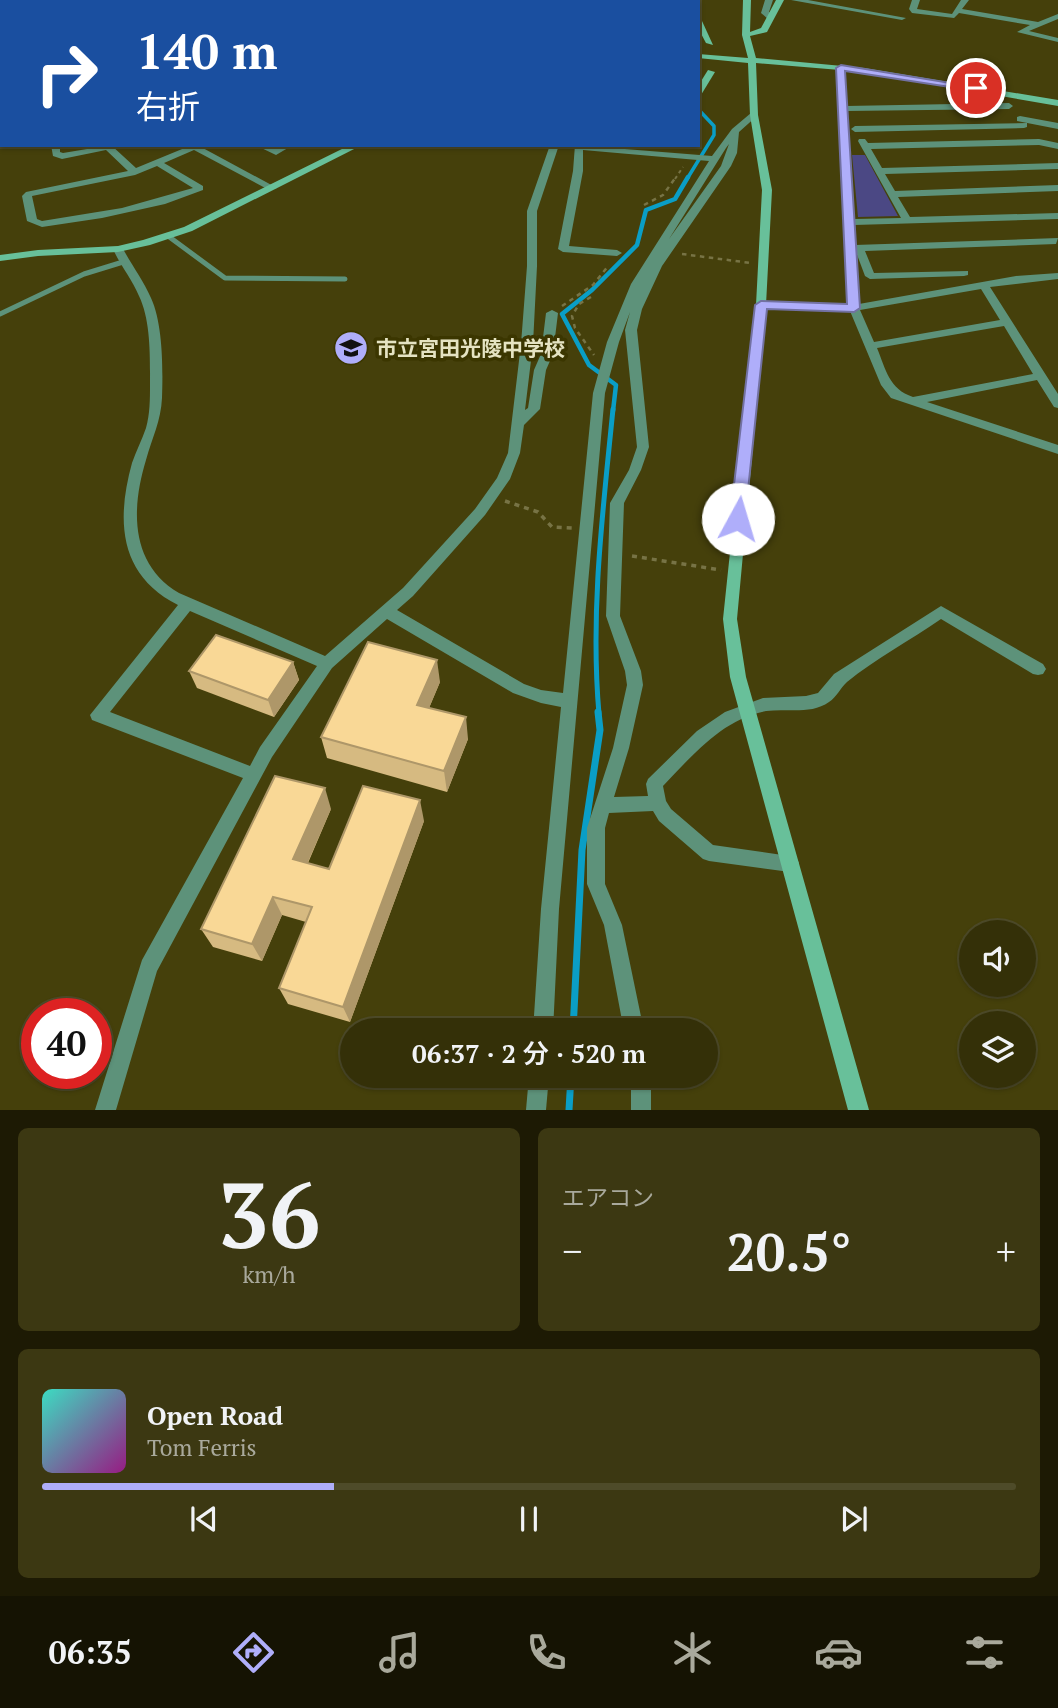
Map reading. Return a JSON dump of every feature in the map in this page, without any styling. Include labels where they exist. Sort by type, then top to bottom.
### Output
[{"type":"street","points":[[747,0],[747,35],[752,60],[754,116],[767,190],[761,305],[730,619],[738,677],[859,1110]]},
{"type":"street","points":[[769,0],[765,13],[771,17]]},
{"type":"street","points":[[747,35],[764,30],[780,0]]},
{"type":"street","points":[[795,0],[902,18]]},
{"type":"street","points":[[855,10],[861,0]]},
{"type":"street","points":[[916,0],[913,9],[915,11],[949,16],[954,16],[965,0]]},
{"type":"street","points":[[958,11],[1036,24]]},
{"type":"street","points":[[1015,40],[1021,32],[1057,17]]},
{"type":"street","points":[[700,25],[710,43]]},
{"type":"street","points":[[1021,32],[1058,40]]},
{"type":"street","points":[[700,56],[889,73],[1058,103]]},
{"type":"street","points":[[841,68],[855,247],[854,308],[887,385],[895,395],[1058,450]]},
{"type":"street","points":[[700,90],[711,72]]},
{"type":"street","points":[[997,92],[1058,166]]},
{"type":"street","points":[[844,109],[1009,106]]},
{"type":"street","points":[[844,109],[907,220]]},
{"type":"street","points":[[544,1018],[550,909],[599,393],[636,284],[715,159],[735,131],[754,116]]},
{"type":"street","points":[[855,129],[1022,122],[1058,126]]},
{"type":"street","points":[[631,1018],[613,925],[596,884],[596,828],[621,748],[635,685],[634,671],[613,616],[617,503],[635,470],[643,447],[631,330],[634,315],[650,279],[726,166],[732,153],[735,131]]},
{"type":"street","points":[[865,146],[1039,142],[1058,146]]},
{"type":"street","points":[[55,147],[56,154],[62,156],[108,147],[135,172]]},
{"type":"street","points":[[158,163],[200,188],[137,210],[42,224],[32,222],[27,196],[29,194],[135,172],[192,147]]},
{"type":"street","points":[[196,147],[272,188]]},
{"type":"street","points":[[264,147],[276,152],[285,147]]},
{"type":"street","points":[[0,258],[38,253],[121,255],[188,229],[355,147]]},
{"type":"street","points":[[105,1110],[149,967],[254,775],[327,664],[417,582],[503,479],[514,453],[531,286],[531,211],[554,147]]},
{"type":"street","points":[[579,147],[578,172],[563,249],[617,253]]},
{"type":"street","points":[[590,147],[715,159]]},
{"type":"street","points":[[879,171],[1058,166]]},
{"type":"street","points":[[892,194],[1058,188]]},
{"type":"street","points":[[1037,216],[1057,241]]},
{"type":"street","points":[[851,222],[1058,216]]},
{"type":"street","points":[[855,247],[1057,241]]},
{"type":"street","points":[[855,247],[870,275],[964,274]]},
{"type":"street","points":[[121,255],[140,284],[148,304],[155,372],[154,423],[139,461],[131,501],[130,531],[136,556],[150,579],[188,603],[327,664]]},
{"type":"street","points":[[761,305],[854,308],[1016,279],[1058,276]]},
{"type":"street","points":[[984,285],[1058,404]]},
{"type":"street","points":[[517,424],[534,409],[540,370],[547,354],[552,313]]},
{"type":"street","points":[[870,346],[1007,322]]},
{"type":"street","points":[[911,401],[1041,376]]},
{"type":"street","points":[[188,603],[98,715],[254,775]]},
{"type":"street","points":[[386,611],[512,686],[533,696],[571,701]]},
{"type":"street","points":[[790,863],[709,853],[665,816],[658,803],[654,784],[705,733],[722,720],[763,705],[821,702],[832,692],[839,679],[941,612],[1038,669]]},
{"type":"street","points":[[603,805],[658,803]]},
{"type":"street","points":[[536,1110],[538,1088]]},
{"type":"street","points":[[640,1088],[641,1110]]},
{"type":"lane","points":[[167,236],[225,278],[345,279]]},
{"type":"lane","points":[[0,314],[121,255]]},
{"type":"path","points":[[643,205],[663,195],[689,156]]},
{"type":"path","points":[[669,251],[709,259],[763,264]]},
{"type":"path","points":[[552,313],[593,285],[617,253]]},
{"type":"path","points":[[592,297],[579,304],[572,316],[575,328],[606,369]]},
{"type":"path","points":[[570,301],[579,304]]},
{"type":"path","points":[[491,496],[538,512],[552,527]]},
{"type":"path","points":[[615,555],[733,571]]},
{"type":"shaded area","points":[[852,155],[865,155],[898,216],[858,217]]},
{"type":"building","points":[[216,635],[293,662],[268,700],[189,671]]},
{"type":"building","points":[[368,642],[437,660],[417,705],[466,717],[444,771],[321,737]]},
{"type":"building","points":[[275,776],[325,788],[293,859],[329,869],[363,786],[420,800],[343,1007],[279,988],[312,907],[273,897],[252,944],[201,929]]},
{"type":"waterway","points":[[687,179],[714,135],[714,126],[700,111]]},
{"type":"waterway","points":[[613,411],[616,385],[589,365],[562,314],[592,290],[637,245],[646,210],[675,199],[688,177]]},
{"type":"waterway","points":[[599,714],[597,599],[613,409]]},
{"type":"waterway","points":[[574,1018],[582,850],[600,730],[598,712]]},
{"type":"waterway","points":[[569,1110],[570,1088]]},
{"type":"place","name":"市立宮田光陵中学校","points":[[351,348]]},
{"type":"route","points":[[738,519],[761,305],[854,308],[841,68],[976,88]]}]
